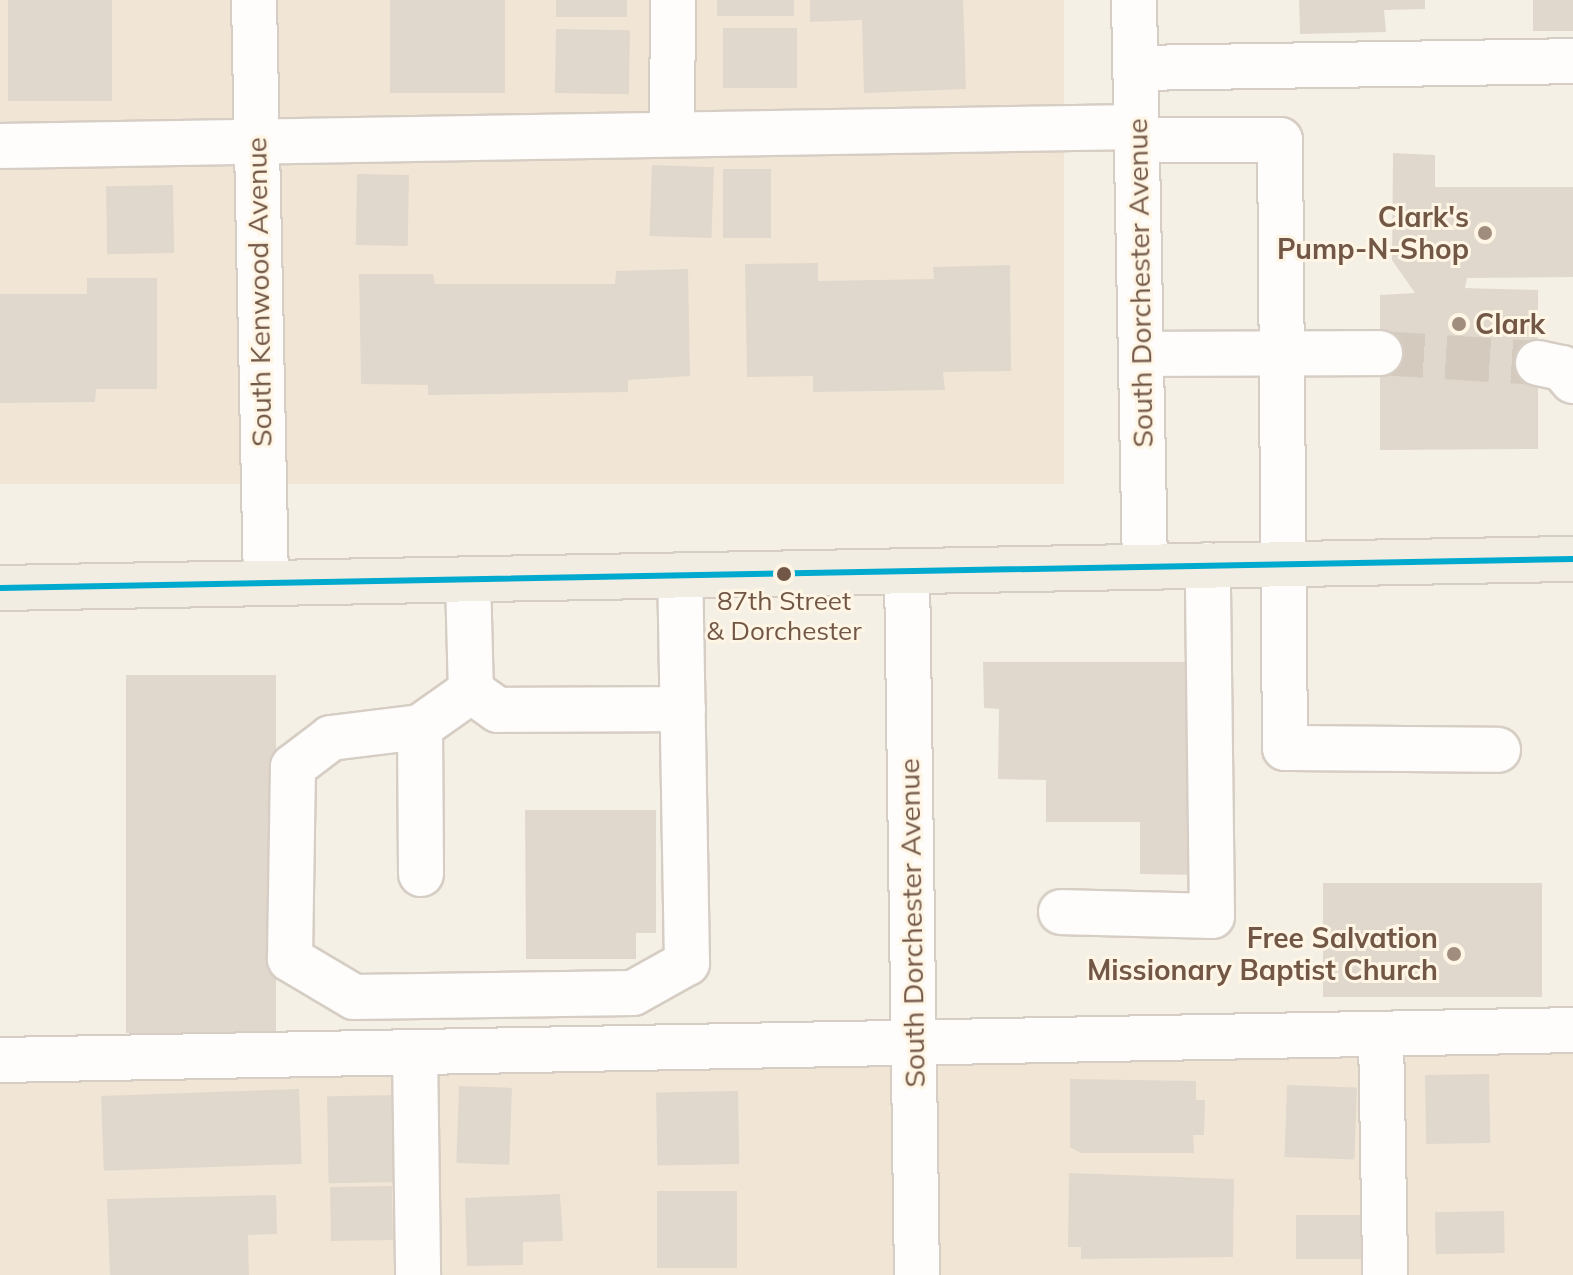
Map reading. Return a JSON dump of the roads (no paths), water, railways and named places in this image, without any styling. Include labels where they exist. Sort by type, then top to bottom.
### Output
[{"type":"main road","points":[[0,588],[1573,559]]},
{"type":"street","name":"South Kenwood Avenue","points":[[254,0],[266,583]]},
{"type":"street","points":[[672,134],[673,0]]},
{"type":"street","name":"South Dorchester Avenue","points":[[1134,0],[1145,566]]},
{"type":"street","points":[[1136,68],[1573,61]]},
{"type":"street","points":[[0,146],[672,134],[1137,133],[1280,140],[1280,564],[1285,748],[1498,750]]},
{"type":"street","points":[[1141,354],[1280,351],[1380,353]]},
{"type":"street","points":[[1061,912],[1212,916],[1208,565]]},
{"type":"street","name":"South Dorchester Avenue","points":[[907,571],[917,1275]]},
{"type":"street","points":[[471,691],[420,727],[331,738],[293,767],[290,959],[354,997],[633,993],[687,963],[680,575]]},
{"type":"street","points":[[468,579],[471,691]]},
{"type":"street","points":[[471,691],[498,710],[683,709]]},
{"type":"street","points":[[420,727],[421,874]]},
{"type":"street","points":[[0,1060],[1573,1030]]},
{"type":"street","points":[[1381,1034],[1385,1275]]},
{"type":"street","points":[[415,1052],[418,1275]]},
{"type":"tunnel","points":[[1380,353],[1538,363]]},
{"type":"place","name":"Clark's Pump-N-Shop","points":[[1485,233]]},
{"type":"place","name":"Clark","points":[[1459,324]]},
{"type":"place","name":"87th Street & Dorchester","points":[[784,574]]},
{"type":"place","name":"Free Salvation Missionary Baptist Church","points":[[1454,954]]}]
